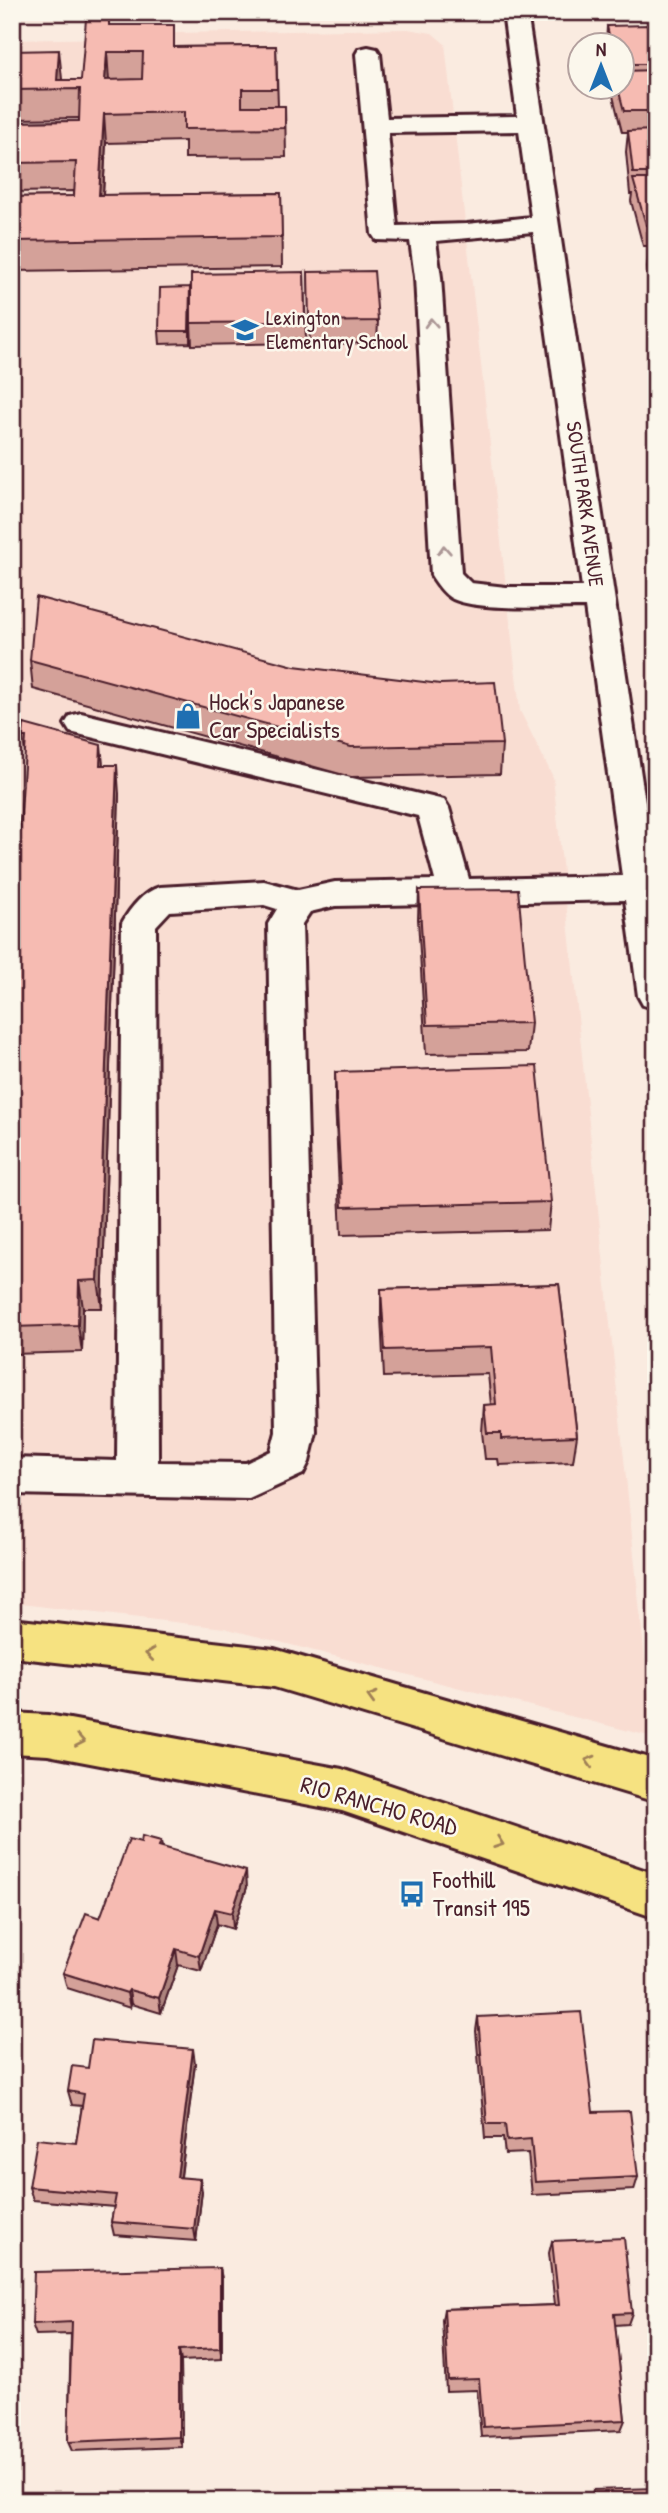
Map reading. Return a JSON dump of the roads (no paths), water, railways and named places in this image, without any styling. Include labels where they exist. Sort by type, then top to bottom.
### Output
[{"type":"main road","points":[[12,1638],[274,1668],[656,1781]]},
{"type":"main road","name":"RIO RANCHO ROAD","points":[[12,1733],[48,1735],[342,1790],[656,1896]]},
{"type":"street","name":"SOUTH PARK AVENUE","points":[[515,12],[640,888],[653,950],[656,996]]},
{"type":"street","points":[[368,54],[385,234],[467,232],[545,223]]},
{"type":"street","points":[[375,125],[531,123]]},
{"type":"street","points":[[422,233],[428,277],[446,575],[462,592],[506,597],[599,597]]},
{"type":"street","points":[[81,724],[432,808],[455,891]]},
{"type":"street","points":[[138,1478],[139,923],[160,899],[264,892],[298,902],[335,894],[640,888]]},
{"type":"street","points":[[12,1475],[249,1480],[289,1462],[296,1432],[285,924],[298,902]]},
{"type":"place","name":"Lexington Elementary School","points":[[245,330]]},
{"type":"place","name":"Hock's Japanese Car Specialists","points":[[188,716]]},
{"type":"place","name":"Foothill Transit 195","points":[[412,1894]]}]
